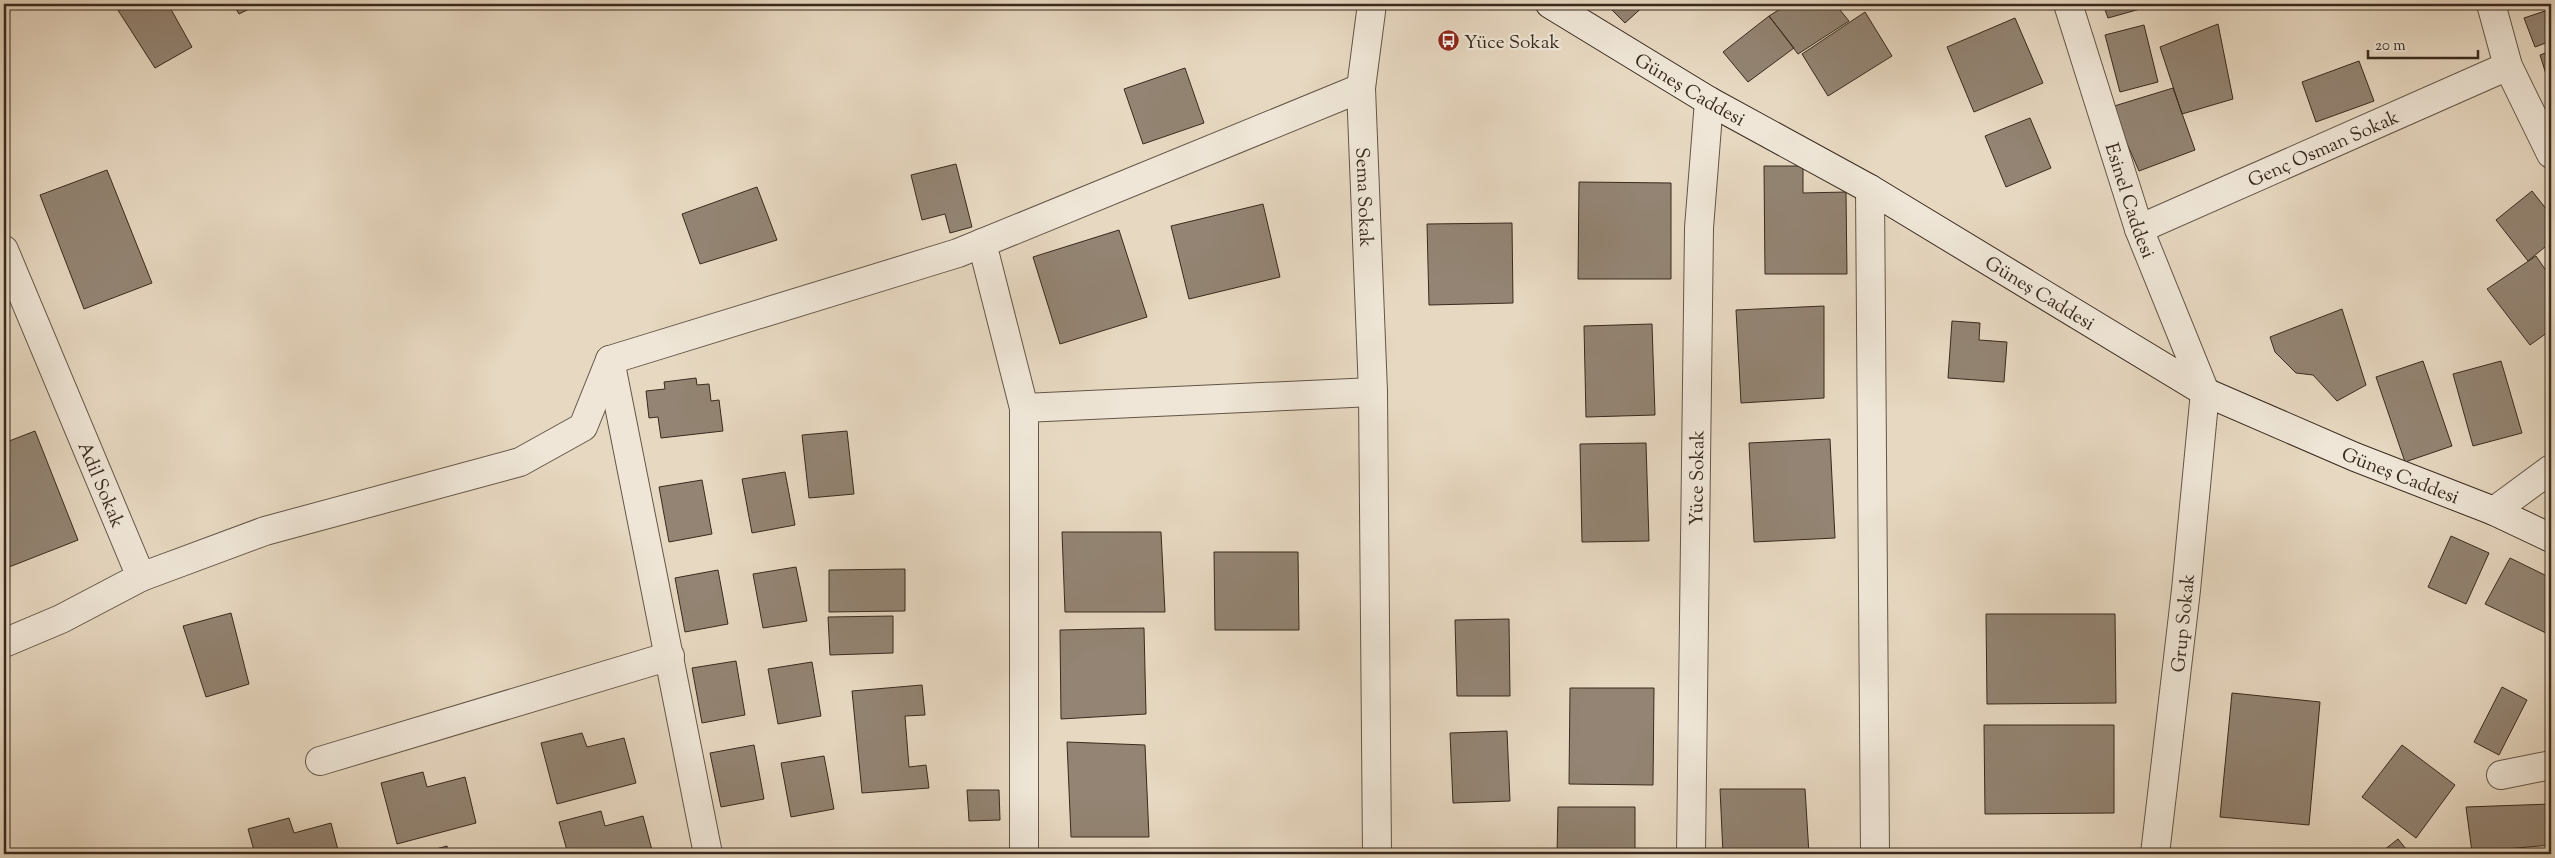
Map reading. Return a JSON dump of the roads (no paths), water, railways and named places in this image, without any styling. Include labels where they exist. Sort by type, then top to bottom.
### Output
[{"type":"street","name":"Sema Sokak","points":[[1372,4],[1361,88],[1373,392],[1377,854]]},
{"type":"street","name":"Güneş Caddesi","points":[[1550,4],[1709,101],[1870,189],[2204,392],[2355,457],[2494,511],[2551,538]]},
{"type":"street","name":"Esinel Caddesi","points":[[2068,4],[2139,229],[2204,392]]},
{"type":"street","points":[[2491,4],[2508,66],[2551,154]]},
{"type":"street","name":"Genç Osman Sokak","points":[[2139,229],[2508,66]]},
{"type":"street","points":[[610,360],[958,253],[1361,88]]},
{"type":"street","name":"Yüce Sokak","points":[[1691,854],[1699,228],[1709,101]]},
{"type":"street","points":[[1870,189],[1875,854]]},
{"type":"street","points":[[982,243],[1024,408],[1024,854]]},
{"type":"street","name":"Adil Sokak","points":[[4,250],[141,577]]},
{"type":"street","points":[[4,643],[61,619],[141,577],[265,531],[520,462],[584,427],[610,360]]},
{"type":"street","points":[[610,360],[708,854]]},
{"type":"street","points":[[1024,408],[1373,392]]},
{"type":"street","name":"Grup Sokak","points":[[2155,854],[2186,590],[2204,392]]},
{"type":"street","points":[[2494,511],[2551,469]]},
{"type":"street","points":[[320,761],[670,656]]},
{"type":"street","points":[[2502,775],[2551,765]]},
{"type":"place","name":"Yüce Sokak","points":[[1448,41]]}]
